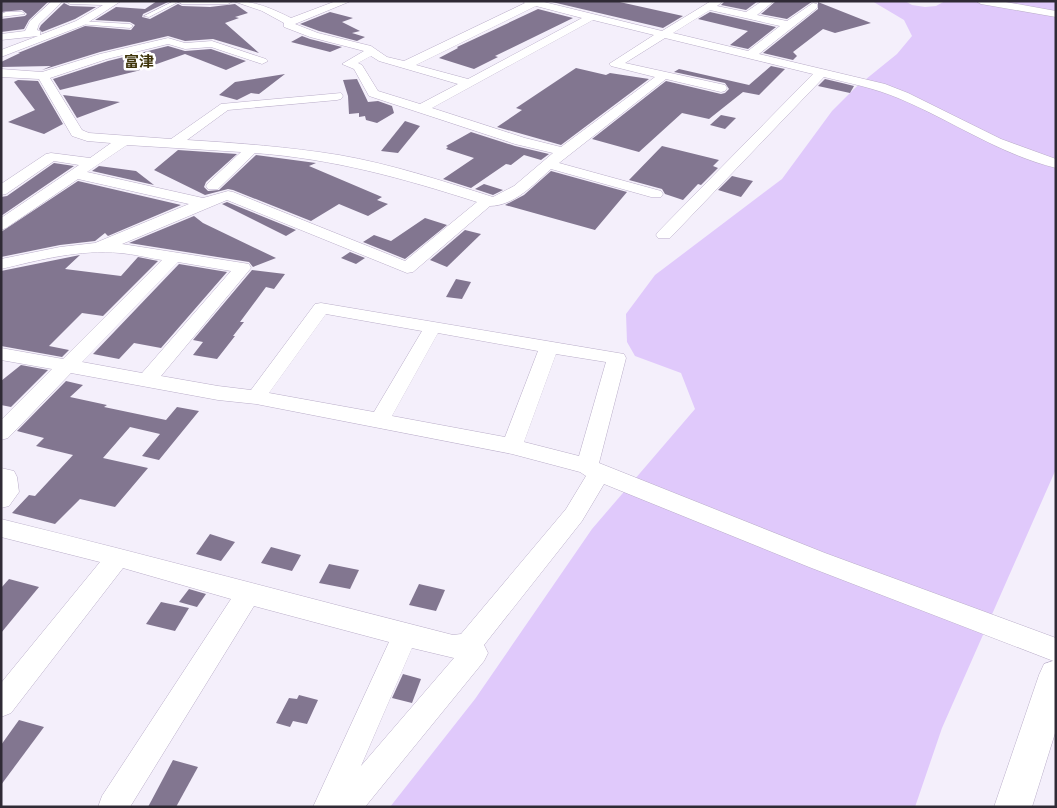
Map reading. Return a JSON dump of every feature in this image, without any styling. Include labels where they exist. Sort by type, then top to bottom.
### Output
[{"type":"street","points":[[30,33],[34,23],[58,1]]},
{"type":"street","points":[[70,1],[115,2]]},
{"type":"street","points":[[182,1],[228,1]]},
{"type":"street","points":[[238,1],[266,8],[290,22]]},
{"type":"street","points":[[290,22],[346,1]]},
{"type":"street","points":[[748,16],[769,1]]},
{"type":"street","points":[[981,1],[1056,14]]},
{"type":"street","points":[[1,54],[80,23],[115,2]]},
{"type":"street","points":[[406,64],[530,2],[874,85],[904,96],[996,142],[1056,164]]},
{"type":"street","points":[[721,88],[615,64],[714,4],[748,16],[789,25]]},
{"type":"street","points":[[750,55],[813,6]]},
{"type":"street","points":[[422,108],[591,17]]},
{"type":"street","points":[[290,22],[288,25],[314,35],[367,48],[370,52],[383,59],[468,83]]},
{"type":"street","points":[[1,37],[30,33],[53,33]]},
{"type":"street","points":[[1,73],[43,76],[104,56],[168,41],[185,46],[212,44],[262,61]]},
{"type":"street","points":[[370,52],[348,64],[358,68],[373,93],[520,141],[563,152]]},
{"type":"street","points":[[664,235],[822,72]]},
{"type":"street","points":[[43,76],[77,133],[87,137],[123,141],[253,148],[320,156],[394,171],[488,200],[500,201],[518,190],[563,152],[663,76]]},
{"type":"street","points":[[175,143],[225,107],[337,96]]},
{"type":"street","points":[[1,225],[123,141]]},
{"type":"street","points":[[213,186],[253,148]]},
{"type":"street","points":[[1,191],[52,157],[92,162]]},
{"type":"street","points":[[548,164],[656,194]]},
{"type":"street","points":[[75,174],[204,202]]},
{"type":"street","points":[[1,191],[40,198]]},
{"type":"street","points":[[100,247],[204,202],[228,195],[407,268],[488,200]]},
{"type":"street","points":[[1,264],[26,258],[100,247],[120,248],[243,268],[146,380]]},
{"type":"street","points":[[1,433],[174,257]]},
{"type":"street","points":[[256,397],[321,308],[617,358],[593,469],[574,515],[469,644],[453,646]]},
{"type":"street","points":[[379,421],[433,327]]},
{"type":"street","points":[[512,446],[549,347]]},
{"type":"street","points":[[1,354],[218,393],[256,397],[512,446],[593,469],[817,560],[1056,650]]},
{"type":"street","points":[[1,476],[6,477],[8,492],[1,500]]},
{"type":"street","points":[[1,528],[118,557],[248,594],[475,653],[345,807]]},
{"type":"street","points":[[1,704],[118,557]]},
{"type":"street","points":[[113,807],[248,594]]},
{"type":"street","points":[[328,807],[405,634]]},
{"type":"street","points":[[1013,807],[1056,675]]},
{"type":"lane","points":[[147,16],[178,1]]},
{"type":"lane","points":[[1,16],[6,14],[22,14]]},
{"type":"lane","points":[[80,23],[130,26]]},
{"type":"shaded area","points":[[872,1],[905,1],[912,5],[925,7],[936,6],[945,1],[1056,1],[1056,469],[942,728],[915,807],[390,807],[475,699],[592,529],[695,409],[681,373],[635,356],[627,342],[626,314],[655,275],[782,179],[832,111],[855,88],[897,54],[912,36],[904,20]]},
{"type":"building","points":[[49,1],[29,20],[24,29],[1,32],[1,19],[25,16],[27,14],[22,10],[1,12],[1,2]]},
{"type":"building","points":[[157,1],[168,2],[143,14],[142,17],[150,19],[178,4],[182,6],[210,7],[235,4],[248,13],[235,17],[239,18],[225,23],[259,53],[213,39],[185,41],[168,36],[100,52],[42,70],[51,66],[1,67],[1,62],[20,53],[18,53],[85,26],[131,30],[135,25],[130,22],[95,20],[116,7],[145,9]]},
{"type":"building","points":[[615,1],[683,16],[663,28],[552,2]]},
{"type":"building","points":[[725,1],[758,1],[746,10],[721,5]]},
{"type":"building","points":[[776,1],[813,1],[787,19],[761,14]]},
{"type":"building","points":[[818,2],[871,23],[835,33],[823,29],[793,52],[797,56],[793,60],[763,53],[818,9]]},
{"type":"building","points":[[64,3],[70,6],[96,7],[75,19],[42,32],[39,29],[41,25]]},
{"type":"building","points":[[538,9],[573,18],[495,56],[498,57],[474,69],[439,58],[457,47]]},
{"type":"building","points":[[330,12],[353,18],[342,22],[360,31],[352,33],[365,37],[357,41],[300,24]]},
{"type":"building","points":[[710,12],[776,27],[748,49],[730,45],[748,31],[698,19]]},
{"type":"building","points":[[302,36],[342,47],[330,52],[291,42]]},
{"type":"building","points":[[168,46],[185,51],[211,49],[246,61],[226,70],[185,54],[137,71],[60,90],[53,79],[108,61]]},
{"type":"building","points":[[771,66],[785,69],[759,95],[743,92],[709,119],[682,113],[639,152],[592,139],[666,81],[721,94],[729,89],[725,83],[674,72],[679,69],[749,85]]},
{"type":"building","points":[[576,68],[606,75],[610,73],[649,79],[561,145],[497,127],[522,110],[516,108]]},
{"type":"building","points":[[285,74],[259,94],[251,93],[237,100],[219,95],[235,82]]},
{"type":"building","points":[[357,79],[368,102],[378,101],[392,106],[394,113],[377,123],[366,120],[365,116],[359,117],[359,113],[349,114],[348,96],[343,80]]},
{"type":"building","points":[[825,79],[854,86],[850,93],[818,86]]},
{"type":"building","points":[[18,80],[38,81],[63,124],[44,134],[8,122],[35,110],[14,82]]},
{"type":"building","points":[[63,95],[120,102],[77,118]]},
{"type":"building","points":[[721,115],[736,118],[725,129],[710,125]]},
{"type":"building","points":[[405,121],[420,126],[398,153],[381,151]]},
{"type":"building","points":[[471,132],[515,146],[549,154],[541,160],[524,155],[511,165],[506,164],[471,188],[443,179],[474,158],[446,149],[448,147],[446,146]]},
{"type":"building","points":[[662,146],[719,160],[713,166],[718,168],[701,185],[698,184],[683,200],[665,194],[662,189],[629,180]]},
{"type":"building","points":[[178,150],[237,154],[206,182],[204,187],[208,191],[219,190],[256,155],[316,163],[309,166],[382,197],[377,200],[388,204],[368,216],[339,204],[311,221],[233,190],[228,189],[205,195],[154,170]]},
{"type":"building","points":[[54,163],[74,166],[1,216],[1,197],[7,196]]},
{"type":"building","points":[[99,166],[136,171],[154,185],[92,171]]},
{"type":"building","points":[[551,171],[627,192],[595,230],[505,205],[524,195]]},
{"type":"building","points":[[732,176],[753,181],[741,197],[718,190]]},
{"type":"building","points":[[78,181],[181,205],[108,236],[105,233],[95,241],[60,245],[1,257],[1,232]]},
{"type":"building","points":[[484,184],[503,190],[493,195],[475,189]]},
{"type":"building","points":[[227,202],[296,230],[286,236],[222,204]]},
{"type":"building","points":[[194,216],[203,223],[276,258],[253,267],[249,262],[129,243]]},
{"type":"building","points":[[425,218],[447,225],[405,259],[363,242],[374,235],[391,241]]},
{"type":"building","points":[[465,230],[481,234],[447,267],[430,260]]},
{"type":"building","points":[[350,252],[365,258],[356,264],[341,258]]},
{"type":"building","points":[[80,255],[65,269],[121,276],[138,257],[158,261],[103,316],[82,313],[49,346],[69,350],[62,357],[1,346],[1,271]]},
{"type":"building","points":[[179,264],[227,272],[161,348],[134,343],[119,359],[93,354]]},
{"type":"building","points":[[252,270],[285,274],[274,289],[266,287],[240,322],[244,322],[233,336],[235,336],[217,359],[193,355],[203,342],[193,340]]},
{"type":"building","points":[[456,279],[471,282],[462,299],[446,297]]},
{"type":"building","points":[[21,365],[48,370],[11,407],[1,405],[1,381]]},
{"type":"building","points":[[66,381],[83,385],[70,397],[107,405],[104,407],[166,420],[177,407],[199,411],[159,460],[142,456],[160,434],[130,427],[103,458],[148,468],[115,507],[80,499],[55,524],[12,513],[29,495],[35,496],[73,455],[36,446],[44,438],[17,431]]},
{"type":"building","points":[[210,534],[235,542],[221,561],[196,554]]},
{"type":"building","points":[[271,547],[301,555],[292,571],[261,563]]},
{"type":"building","points":[[329,564],[359,570],[350,589],[319,583]]},
{"type":"building","points":[[9,579],[39,587],[1,633],[1,588]]},
{"type":"building","points":[[419,584],[445,590],[436,611],[409,605]]},
{"type":"building","points":[[189,589],[206,594],[197,607],[179,602]]},
{"type":"building","points":[[161,602],[189,608],[175,631],[146,624]]},
{"type":"building","points":[[403,674],[421,679],[412,703],[392,698]]},
{"type":"building","points":[[299,695],[318,700],[307,724],[293,721],[290,727],[276,723],[289,698],[297,699]]},
{"type":"building","points":[[19,720],[44,727],[1,785],[1,745]]},
{"type":"building","points":[[173,760],[198,767],[176,807],[148,807]]},
{"type":"district","name":"富津","points":[[139,62]]}]
